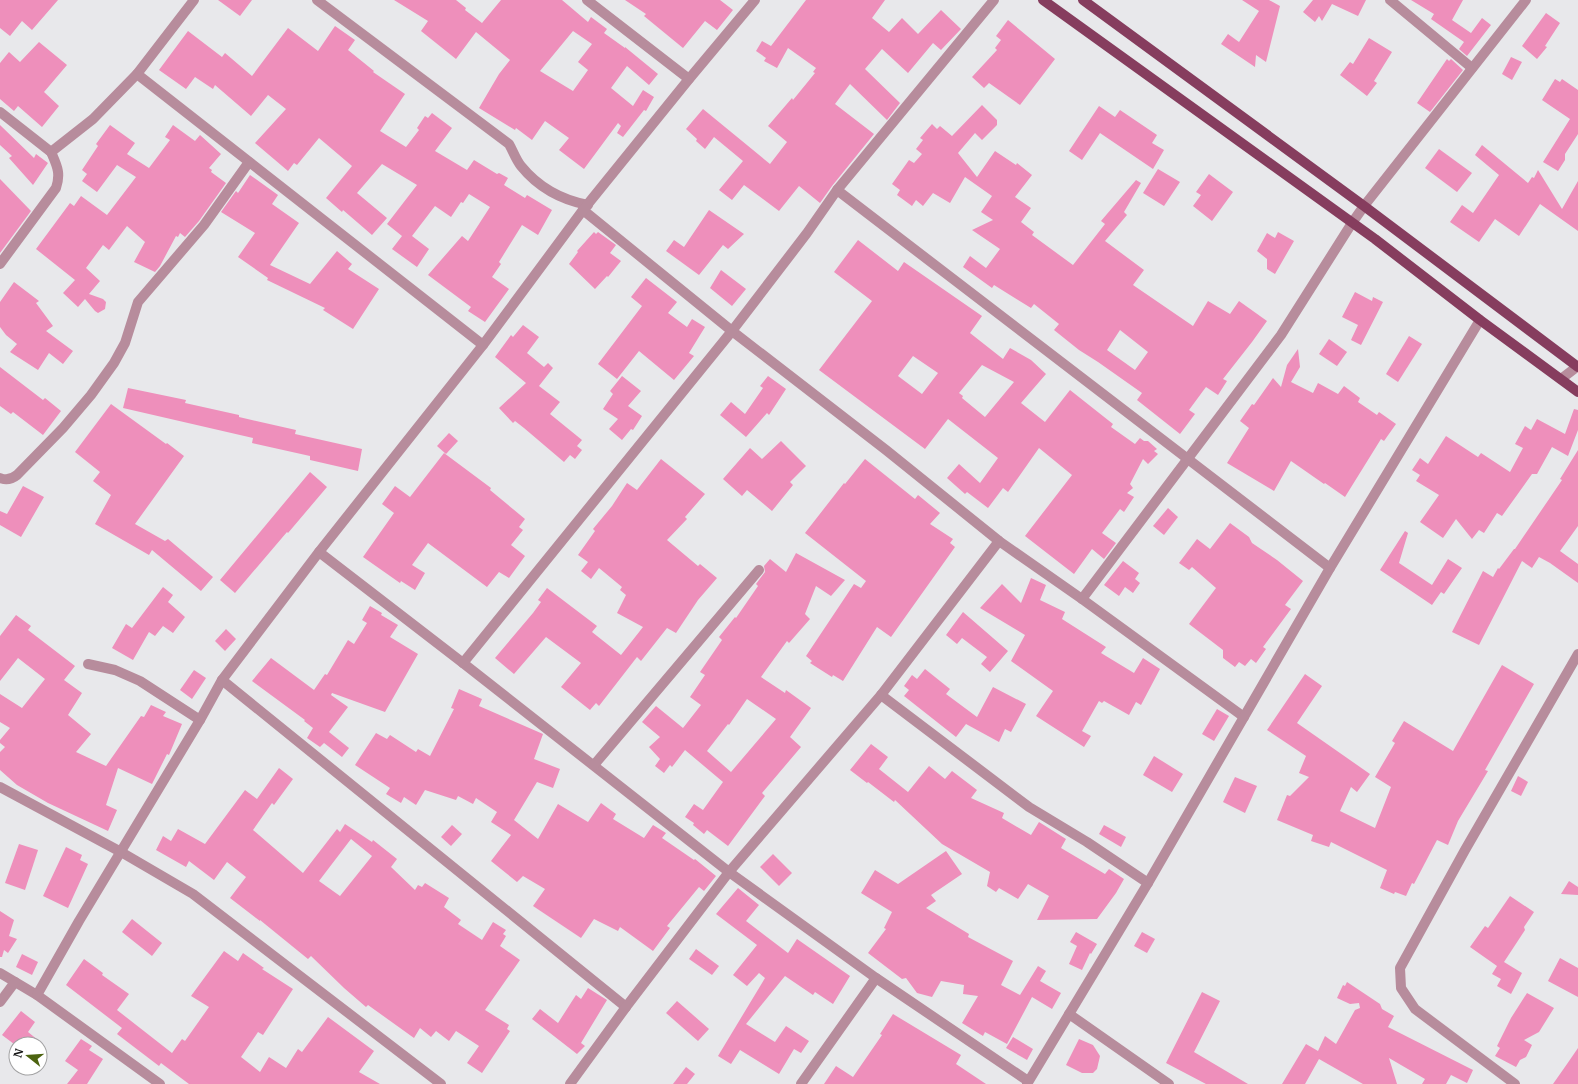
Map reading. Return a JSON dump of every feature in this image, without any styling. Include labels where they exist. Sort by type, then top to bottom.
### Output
[{"type":"main road","points":[[1043,0],[1376,239],[1480,320],[1578,392]]},
{"type":"main road","points":[[1083,0],[1364,206],[1578,367]]},
{"type":"street","points":[[52,152],[93,119],[137,74],[194,0]]},
{"type":"street","points":[[317,0],[510,144],[520,165],[531,177],[552,193],[586,208],[732,331],[892,455],[998,541],[1082,599],[1244,717]]},
{"type":"street","points":[[587,0],[689,79]]},
{"type":"street","points":[[37,995],[78,921],[200,720],[222,680],[320,552],[483,345],[586,208],[689,79],[755,0]]},
{"type":"street","points":[[463,663],[732,331],[807,233],[837,190],[994,0]]},
{"type":"street","points":[[1390,0],[1472,68]]},
{"type":"street","points":[[1082,599],[1282,335],[1364,206],[1526,0]]},
{"type":"street","points":[[137,74],[483,345]]},
{"type":"street","points":[[0,112],[52,152],[59,171],[59,178],[56,188],[0,264]]},
{"type":"street","points":[[0,478],[7,480],[12,479],[17,475],[63,428],[91,395],[114,363],[125,344],[138,302],[204,225],[249,162]]},
{"type":"street","points":[[837,190],[1330,568]]},
{"type":"street","points":[[320,552],[729,872],[876,978],[1028,1083],[1148,883],[1330,568],[1480,320]]},
{"type":"street","points":[[1561,379],[1578,367]]},
{"type":"street","points":[[570,1084],[626,1006],[729,872],[882,695],[998,541]]},
{"type":"street","points":[[594,765],[759,570]]},
{"type":"street","points":[[1515,1084],[1415,1009],[1401,988],[1400,968],[1469,843],[1578,654]]},
{"type":"street","points":[[88,664],[115,670],[140,681],[200,720]]},
{"type":"street","points":[[222,680],[626,1006]]},
{"type":"street","points":[[882,695],[1029,807],[1087,842],[1148,883]]},
{"type":"street","points":[[0,787],[120,852],[192,894],[441,1084]]},
{"type":"street","points":[[0,974],[37,995],[160,1084]]},
{"type":"street","points":[[801,1084],[876,978]]},
{"type":"street","points":[[0,1002],[15,982]]},
{"type":"street","points":[[1069,1014],[1169,1084]]},
{"type":"building","points":[[0,0],[58,0],[32,30],[22,21],[10,36],[0,28]]},
{"type":"building","points":[[218,0],[252,0],[240,16]]},
{"type":"building","points":[[394,0],[456,0],[466,8],[465,10],[482,23],[501,0],[562,0],[588,22],[591,17],[607,29],[604,33],[625,47],[658,74],[649,85],[627,66],[611,88],[633,106],[643,90],[654,97],[646,111],[644,110],[623,137],[617,133],[621,126],[618,123],[584,169],[559,150],[569,138],[545,121],[532,140],[516,128],[515,130],[479,108],[499,74],[510,60],[476,32],[456,59],[421,31],[428,21]],"holes":[[[573,31],[592,44],[578,62],[588,70],[573,91],[540,71]]]},
{"type":"building","points":[[625,0],[720,0],[733,10],[717,30],[705,21],[683,48],[644,16],[646,14]]},
{"type":"building","points":[[806,0],[885,0],[872,18],[889,32],[902,18],[918,34],[941,10],[961,29],[941,50],[933,43],[908,73],[882,49],[865,69],[900,103],[887,120],[850,84],[835,104],[874,134],[820,203],[799,186],[779,211],[744,185],[732,200],[719,190],[743,161],[714,137],[705,149],[686,129],[703,109],[770,164],[787,142],[768,126],[792,98],[793,100],[815,73],[813,72],[816,68],[788,48],[777,68],[764,61],[766,58],[756,51],[762,41],[771,46]]},
{"type":"building","points":[[1242,0],[1269,0],[1280,6],[1266,62],[1256,55],[1255,67],[1221,44],[1228,34],[1239,42],[1259,11]]},
{"type":"building","points":[[1313,0],[1366,0],[1358,16],[1332,4],[1322,21],[1319,16],[1315,22],[1303,12]]},
{"type":"building","points":[[1411,0],[1463,0],[1452,20],[1471,33],[1482,18],[1491,25],[1467,56],[1459,49],[1464,42],[1431,19],[1434,14]]},
{"type":"building","points":[[1546,13],[1560,23],[1545,46],[1547,47],[1537,59],[1522,46]]},
{"type":"building","points":[[1008,20],[1055,59],[1020,105],[989,83],[984,88],[972,77],[997,50],[995,48],[1001,40],[996,36]]},
{"type":"building","points":[[335,26],[355,40],[348,50],[374,71],[373,72],[405,94],[380,131],[406,147],[419,130],[417,128],[425,116],[428,118],[432,113],[452,128],[435,151],[467,170],[474,160],[497,174],[499,173],[508,178],[504,185],[525,198],[527,195],[552,210],[538,235],[522,225],[499,262],[501,264],[492,277],[509,289],[485,322],[468,311],[471,307],[428,275],[462,236],[468,241],[490,207],[469,194],[463,203],[461,202],[451,217],[435,206],[412,236],[429,249],[417,267],[392,249],[402,236],[387,224],[417,185],[382,164],[357,193],[387,218],[372,235],[343,210],[342,212],[326,198],[352,166],[319,138],[297,165],[294,163],[288,171],[255,143],[286,109],[268,95],[251,116],[215,85],[213,89],[195,77],[186,89],[159,70],[188,31],[222,57],[225,53],[252,76],[288,28],[318,51]]},
{"type":"building","points":[[1369,38],[1392,52],[1374,81],[1377,83],[1367,96],[1340,75],[1350,62],[1353,64]]},
{"type":"building","points":[[39,42],[67,65],[44,92],[59,106],[42,127],[18,106],[14,111],[0,99],[0,63],[9,52],[20,62]]},
{"type":"building","points":[[1511,57],[1522,62],[1512,80],[1502,74]]},
{"type":"building","points":[[1447,59],[1449,61],[1451,59],[1463,70],[1430,112],[1417,103]]},
{"type":"building","points":[[1555,79],[1560,82],[1562,79],[1578,90],[1578,134],[1565,154],[1565,160],[1558,171],[1543,162],[1570,119],[1542,100]]},
{"type":"building","points":[[982,105],[997,120],[997,125],[982,140],[975,133],[958,153],[977,177],[995,151],[1016,165],[1017,163],[1032,175],[1015,197],[1031,208],[1021,222],[1034,232],[1032,235],[1073,265],[1105,224],[1101,221],[1136,180],[1141,183],[1124,212],[1127,215],[1105,241],[1144,270],[1133,285],[1193,326],[1208,301],[1230,314],[1239,301],[1267,321],[1223,379],[1227,381],[1218,395],[1206,387],[1189,410],[1195,414],[1180,434],[1137,400],[1142,393],[1079,350],[1054,330],[1059,324],[1034,304],[1031,308],[994,285],[992,288],[963,267],[970,256],[986,268],[1000,249],[972,230],[993,220],[981,212],[992,196],[965,177],[950,203],[933,193],[923,206],[916,200],[912,206],[897,195],[900,190],[892,184],[909,160],[914,163],[922,154],[916,149],[923,140],[920,138],[932,124],[937,129],[940,126],[952,136]],"holes":[[[1120,330],[1148,352],[1135,370],[1107,350]]]},
{"type":"building","points":[[1099,106],[1115,117],[1120,110],[1157,135],[1152,143],[1164,150],[1153,169],[1100,133],[1082,160],[1069,151]]},
{"type":"building","points":[[0,125],[34,158],[36,154],[48,163],[33,185],[9,158],[12,156],[0,145]]},
{"type":"building","points":[[110,125],[135,143],[127,154],[149,168],[170,140],[165,137],[173,125],[195,141],[200,135],[221,154],[209,168],[212,170],[211,172],[226,183],[199,221],[185,237],[180,233],[178,237],[176,236],[160,266],[155,272],[134,262],[145,242],[127,226],[109,250],[103,245],[86,268],[100,281],[89,294],[103,299],[106,302],[105,309],[98,313],[85,299],[78,307],[63,293],[75,280],[36,249],[70,203],[74,206],[81,196],[107,215],[136,177],[117,165],[97,192],[82,181],[87,174],[82,170],[98,146],[96,144]]},
{"type":"building","points":[[1482,145],[1528,183],[1532,177],[1534,178],[1538,170],[1562,209],[1578,181],[1578,231],[1540,204],[1519,236],[1495,219],[1479,242],[1450,222],[1462,205],[1473,213],[1499,175],[1475,155]]},
{"type":"building","points":[[1439,149],[1472,173],[1457,192],[1425,168]]},
{"type":"building","points":[[1158,169],[1180,182],[1164,206],[1143,193]]},
{"type":"building","points":[[1209,174],[1233,192],[1212,221],[1193,206],[1201,195],[1196,192]]},
{"type":"building","points":[[250,175],[278,195],[272,204],[299,223],[270,265],[310,284],[337,251],[352,264],[348,269],[379,289],[353,329],[323,310],[325,308],[267,280],[268,278],[238,257],[255,233],[221,212],[236,191],[238,193]]},
{"type":"building","points":[[0,179],[31,211],[0,253]]},
{"type":"building","points":[[709,210],[744,234],[728,249],[723,245],[699,275],[666,251],[674,240],[684,247]]},
{"type":"building","points":[[594,232],[596,234],[598,232],[616,245],[610,253],[621,261],[608,277],[607,276],[595,289],[569,264],[578,252],[577,251]]},
{"type":"building","points":[[1278,232],[1294,241],[1275,274],[1267,269],[1267,259],[1257,251],[1267,233],[1275,238]]},
{"type":"building","points":[[858,240],[898,271],[904,262],[982,316],[970,333],[1003,359],[1010,348],[1031,360],[1046,374],[1021,403],[1045,422],[1070,390],[1113,424],[1111,427],[1135,444],[1140,438],[1144,441],[1148,441],[1157,449],[1154,451],[1158,454],[1148,464],[1143,459],[1130,484],[1133,488],[1127,493],[1134,497],[1124,512],[1120,509],[1102,533],[1116,543],[1104,559],[1092,549],[1074,574],[1025,536],[1072,475],[1039,448],[1008,492],[1003,488],[988,508],[967,492],[965,494],[947,478],[959,464],[980,483],[998,458],[948,419],[925,449],[819,370],[872,301],[834,272]],"holes":[[[913,356],[938,373],[922,394],[898,376]],[[982,365],[1014,382],[985,417],[962,398],[963,396],[959,393]]]},
{"type":"building","points":[[721,270],[746,289],[732,306],[710,288]]},
{"type":"building","points":[[646,278],[677,302],[668,313],[687,327],[692,319],[705,327],[689,353],[694,356],[674,380],[639,351],[617,379],[598,364],[642,306],[631,297]]},
{"type":"building","points":[[14,282],[39,301],[36,303],[53,326],[46,331],[73,351],[63,364],[49,353],[38,370],[10,352],[17,344],[6,335],[0,327],[0,302]]},
{"type":"building","points":[[1355,292],[1372,301],[1373,297],[1383,302],[1361,345],[1351,340],[1358,325],[1342,317]]},
{"type":"building","points":[[523,325],[539,337],[527,353],[544,367],[548,363],[553,368],[539,386],[560,402],[550,414],[582,440],[577,446],[582,450],[575,459],[570,455],[564,462],[515,421],[513,423],[499,408],[526,383],[495,357],[511,335],[513,337]]},
{"type":"building","points":[[1409,336],[1422,344],[1398,382],[1386,374]]},
{"type":"building","points":[[1329,339],[1347,352],[1337,366],[1319,354]]},
{"type":"building","points":[[1298,349],[1300,367],[1291,382],[1313,393],[1318,383],[1338,394],[1344,386],[1360,398],[1358,402],[1377,415],[1379,412],[1396,424],[1384,441],[1381,439],[1345,497],[1291,461],[1274,491],[1227,463],[1249,428],[1240,421],[1252,404],[1254,405],[1273,378],[1281,387],[1287,365]]},
{"type":"building","points":[[0,367],[43,400],[45,398],[61,411],[43,435],[13,412],[11,414],[0,406]]},
{"type":"building","points":[[622,376],[641,391],[628,406],[642,416],[633,430],[631,429],[622,440],[609,429],[618,419],[603,409],[613,394],[610,391]]},
{"type":"building","points":[[768,376],[786,389],[769,415],[767,413],[746,437],[720,415],[731,402],[745,414],[763,388],[760,386]]},
{"type":"building","points":[[128,388],[186,400],[185,403],[296,430],[295,434],[362,449],[358,471],[310,460],[310,456],[252,443],[253,438],[123,408]]},
{"type":"building","points":[[111,404],[184,456],[135,524],[165,541],[168,539],[213,577],[201,591],[152,550],[149,555],[95,524],[111,495],[93,481],[100,472],[75,452]]},
{"type":"building","points":[[1574,409],[1578,410],[1578,430],[1568,456],[1552,447],[1537,474],[1532,474],[1502,516],[1497,513],[1484,533],[1479,530],[1472,539],[1456,519],[1443,538],[1420,522],[1439,495],[1416,481],[1420,475],[1412,470],[1420,458],[1428,464],[1446,436],[1478,457],[1481,453],[1510,472],[1523,448],[1515,444],[1525,426],[1531,430],[1537,419],[1565,434]]},
{"type":"building","points":[[449,433],[458,441],[446,454],[437,446]]},
{"type":"building","points":[[781,441],[806,466],[790,482],[793,485],[772,511],[747,490],[742,496],[723,479],[750,448],[762,459]]},
{"type":"building","points":[[1578,450],[1578,526],[1560,551],[1578,564],[1578,583],[1539,557],[1532,568],[1522,561],[1479,645],[1452,632],[1483,571],[1493,577],[1498,568],[1499,569],[1515,549],[1562,480],[1560,479]]},
{"type":"building","points":[[444,453],[491,488],[490,490],[525,519],[519,527],[523,530],[511,545],[525,556],[509,578],[499,572],[487,587],[428,543],[412,565],[425,573],[415,590],[401,581],[400,583],[363,557],[394,513],[382,504],[395,486],[410,497]]},
{"type":"building","points":[[661,459],[705,494],[685,517],[687,519],[667,540],[698,566],[700,564],[717,578],[698,600],[676,633],[667,628],[641,661],[637,657],[599,706],[596,703],[590,710],[561,687],[581,663],[546,637],[514,674],[495,658],[533,613],[541,602],[538,600],[547,588],[597,626],[592,632],[621,655],[643,627],[617,613],[626,595],[620,590],[622,587],[599,568],[591,579],[581,571],[588,562],[578,555],[595,531],[593,529],[612,506],[627,483],[637,490]]},
{"type":"building","points":[[865,459],[915,499],[918,495],[940,513],[930,524],[953,539],[950,543],[955,547],[891,637],[877,627],[843,681],[833,675],[832,677],[810,663],[812,661],[806,656],[854,584],[861,588],[866,581],[805,533]]},
{"type":"building","points":[[310,472],[327,487],[235,593],[220,580]]},
{"type":"building","points":[[23,486],[44,497],[21,537],[0,525],[0,511],[7,514]]},
{"type":"building","points":[[1168,508],[1178,517],[1164,535],[1153,526]]},
{"type":"building","points":[[1230,523],[1249,537],[1252,543],[1277,560],[1303,581],[1285,605],[1291,609],[1263,647],[1266,649],[1256,663],[1251,659],[1245,666],[1239,662],[1235,667],[1223,658],[1223,650],[1189,624],[1216,588],[1192,567],[1189,570],[1179,563],[1197,539],[1210,549]]},
{"type":"building","points":[[1405,531],[1408,533],[1399,563],[1432,585],[1448,559],[1462,568],[1444,594],[1441,592],[1432,605],[1380,570]]},
{"type":"building","points":[[796,553],[845,580],[831,596],[816,586],[805,614],[810,619],[789,643],[787,641],[761,677],[785,693],[786,690],[811,708],[790,737],[801,747],[762,793],[765,796],[728,846],[707,830],[704,834],[693,825],[694,823],[685,817],[694,804],[703,810],[723,782],[685,750],[672,767],[670,765],[664,773],[655,766],[660,759],[649,747],[660,737],[642,722],[656,706],[683,728],[701,705],[690,697],[705,675],[700,672],[722,640],[719,637],[735,617],[736,618],[758,586],[756,584],[765,572],[764,566],[770,559],[786,572]],"holes":[[[747,699],[776,719],[731,772],[707,751],[728,724],[729,725]]]},
{"type":"building","points":[[1123,561],[1139,573],[1135,579],[1140,583],[1133,593],[1125,587],[1119,596],[1104,585]]},
{"type":"building","points":[[1031,578],[1046,585],[1040,600],[1065,612],[1062,619],[1106,647],[1101,653],[1134,673],[1143,658],[1160,669],[1141,705],[1136,702],[1129,715],[1104,701],[1102,703],[1099,701],[1082,731],[1091,736],[1084,747],[1036,716],[1053,691],[1011,661],[1025,635],[980,608],[1002,584],[1021,603]]},
{"type":"building","points":[[163,587],[173,595],[168,602],[185,617],[173,633],[163,626],[155,636],[149,632],[133,660],[112,648],[126,624],[132,628]]},
{"type":"building","points":[[370,606],[382,613],[381,615],[398,625],[390,637],[418,654],[385,712],[332,693],[331,695],[348,707],[329,732],[349,748],[342,757],[324,743],[320,747],[307,738],[313,728],[304,721],[305,720],[252,681],[271,658],[314,690],[325,674],[327,675],[348,640],[354,644],[367,623],[362,620]]},
{"type":"building","points":[[963,612],[1008,651],[990,672],[981,664],[987,657],[962,638],[957,644],[946,635]]},
{"type":"building","points":[[16,615],[31,626],[28,630],[75,666],[64,680],[82,693],[68,715],[91,734],[76,752],[106,766],[141,716],[144,717],[151,705],[166,712],[163,716],[182,724],[169,755],[167,754],[152,784],[118,768],[106,805],[117,810],[108,831],[48,803],[17,785],[0,770],[0,752],[5,747],[0,743],[0,740],[10,728],[0,722],[0,694],[22,708],[45,679],[18,658],[0,681],[0,636]]},
{"type":"building","points":[[226,629],[236,639],[225,651],[215,641]]},
{"type":"building","points":[[1502,665],[1534,684],[1485,770],[1488,771],[1458,821],[1448,845],[1437,840],[1406,896],[1395,892],[1394,894],[1380,888],[1387,870],[1331,842],[1329,847],[1311,841],[1313,835],[1277,820],[1287,795],[1290,796],[1309,777],[1299,773],[1306,756],[1267,730],[1305,674],[1322,686],[1297,723],[1370,774],[1357,792],[1351,787],[1340,811],[1375,828],[1391,787],[1375,777],[1395,743],[1392,741],[1404,721],[1453,751]]},
{"type":"building","points":[[925,669],[950,689],[946,694],[977,717],[993,687],[1026,704],[1011,732],[1005,729],[999,742],[966,724],[956,737],[904,696],[909,690],[904,686],[912,675],[917,679]]},
{"type":"building","points":[[194,670],[206,678],[192,699],[180,690]]},
{"type":"building","points":[[459,689],[482,699],[479,706],[543,734],[534,759],[560,769],[553,788],[537,782],[514,820],[538,839],[558,804],[588,822],[601,803],[616,814],[613,819],[644,838],[653,825],[666,833],[662,838],[694,860],[695,859],[716,876],[704,891],[699,887],[667,926],[670,928],[653,951],[620,927],[618,931],[594,919],[581,938],[533,906],[545,889],[523,876],[517,882],[491,861],[511,835],[491,822],[497,812],[476,798],[473,804],[458,796],[456,800],[425,790],[416,805],[404,797],[401,803],[386,794],[390,788],[355,765],[376,733],[387,739],[390,735],[416,752],[418,749],[430,756],[454,709],[451,708]]},
{"type":"building","points":[[1217,709],[1229,716],[1214,741],[1202,734]]},
{"type":"building","points":[[871,744],[888,757],[879,769],[908,792],[929,766],[945,779],[952,771],[977,790],[971,798],[1004,813],[1002,818],[1031,835],[1039,822],[1066,839],[1061,848],[1105,874],[1109,869],[1124,879],[1116,893],[1097,919],[1037,920],[1049,896],[1028,884],[1018,899],[999,888],[996,892],[987,886],[990,872],[942,844],[895,800],[894,802],[850,770]]},
{"type":"building","points":[[1154,756],[1183,774],[1172,792],[1143,775]]},
{"type":"building","points":[[279,768],[293,779],[274,805],[272,803],[253,830],[303,873],[337,829],[340,832],[345,824],[372,842],[373,840],[397,859],[391,867],[415,890],[418,885],[422,887],[425,883],[449,898],[444,907],[461,920],[458,924],[482,940],[493,922],[506,930],[503,934],[506,936],[500,946],[520,960],[485,1010],[509,1025],[507,1029],[510,1031],[482,1073],[467,1063],[479,1046],[456,1031],[449,1041],[436,1031],[431,1037],[420,1028],[414,1038],[368,1005],[366,1007],[311,956],[308,959],[230,898],[246,877],[227,862],[214,880],[189,861],[186,867],[156,850],[163,836],[171,841],[178,829],[205,844],[245,790],[257,799]],"holes":[[[351,839],[372,856],[340,896],[319,881]]]},
{"type":"building","points":[[1518,776],[1528,782],[1521,796],[1511,791]]},
{"type":"building","points":[[1235,777],[1257,786],[1245,813],[1223,802]]},
{"type":"building","points":[[452,825],[462,834],[451,846],[441,837]]},
{"type":"building","points":[[1104,825],[1126,837],[1121,847],[1099,834]]},
{"type":"building","points":[[19,844],[38,850],[25,890],[5,883]]},
{"type":"building","points":[[66,847],[82,855],[80,860],[88,864],[68,908],[43,896]]},
{"type":"building","points":[[946,851],[962,874],[931,895],[936,901],[926,908],[969,934],[968,937],[1013,961],[1001,985],[1020,995],[1038,966],[1046,971],[1040,981],[1061,993],[1052,1009],[1032,997],[1007,1044],[985,1032],[983,1036],[962,1023],[978,996],[963,994],[964,985],[941,981],[932,997],[917,993],[906,978],[902,979],[868,953],[886,929],[884,928],[892,912],[861,893],[875,870],[898,884]]},
{"type":"building","points":[[773,854],[792,873],[779,886],[760,867]]},
{"type":"building","points":[[1569,881],[1578,887],[1578,895],[1561,894]]},
{"type":"building","points":[[738,888],[759,905],[746,921],[788,953],[797,939],[850,976],[833,1004],[815,992],[813,995],[785,976],[746,1024],[775,1042],[786,1026],[809,1041],[801,1053],[794,1049],[779,1074],[740,1050],[731,1064],[718,1056],[765,978],[759,973],[747,986],[733,975],[757,945],[716,914]]},
{"type":"building","points":[[1510,896],[1534,912],[1524,927],[1525,930],[1504,962],[1522,973],[1511,994],[1497,986],[1501,979],[1492,974],[1497,966],[1470,947],[1485,926],[1488,928]]},
{"type":"building","points":[[0,911],[14,920],[9,936],[17,939],[8,953],[4,950],[2,957],[0,957]]},
{"type":"building","points":[[132,919],[162,943],[152,956],[122,932]]},
{"type":"building","points":[[1076,932],[1097,944],[1091,954],[1090,953],[1082,970],[1069,964],[1077,946],[1070,942]]},
{"type":"building","points":[[1142,932],[1155,939],[1147,953],[1134,946]]},
{"type":"building","points":[[696,949],[719,966],[712,975],[689,959]]},
{"type":"building","points":[[224,951],[238,961],[243,953],[264,968],[262,969],[293,989],[263,1035],[258,1032],[241,1057],[260,1072],[269,1057],[286,1068],[298,1049],[302,1052],[328,1017],[374,1051],[359,1072],[380,1084],[189,1084],[161,1063],[159,1066],[117,1034],[122,1028],[66,985],[84,959],[103,973],[102,975],[129,994],[117,1010],[172,1053],[182,1039],[185,1041],[209,1007],[191,996]]},
{"type":"building","points":[[22,954],[38,962],[32,975],[16,967]]},
{"type":"building","points":[[1560,958],[1578,968],[1578,997],[1548,981]]},
{"type":"building","points":[[1347,982],[1380,1004],[1382,1009],[1394,1016],[1388,1027],[1473,1070],[1467,1083],[1451,1075],[1446,1084],[1422,1084],[1425,1079],[1389,1058],[1397,1084],[1363,1084],[1319,1059],[1305,1084],[1282,1084],[1306,1044],[1318,1051],[1325,1036],[1336,1044],[1355,1010],[1360,1008],[1359,1003],[1350,1004],[1337,998],[1343,985],[1345,986]]},
{"type":"building","points":[[588,988],[607,1000],[581,1043],[585,1046],[577,1054],[532,1019],[540,1009],[558,1023],[576,995],[581,999]]},
{"type":"building","points":[[1202,992],[1220,1001],[1194,1052],[1248,1084],[1206,1084],[1166,1063]]},
{"type":"building","points":[[1527,993],[1554,1008],[1539,1032],[1524,1040],[1532,1045],[1526,1057],[1520,1060],[1516,1067],[1495,1056],[1500,1048],[1497,1046],[1511,1018]]},
{"type":"building","points":[[677,1001],[709,1029],[698,1041],[666,1013]]},
{"type":"building","points":[[21,1011],[35,1022],[28,1032],[33,1036],[8,1036],[8,1040],[2,1035]]},
{"type":"building","points":[[893,1014],[961,1055],[956,1064],[986,1084],[824,1084],[836,1066],[853,1077],[882,1035],[880,1034]]},
{"type":"building","points":[[1013,1037],[1033,1049],[1027,1060],[1006,1048]]},
{"type":"building","points":[[81,1039],[92,1046],[89,1050],[103,1059],[87,1084],[67,1084],[78,1070],[65,1061]]},
{"type":"building","points":[[1079,1039],[1093,1045],[1100,1056],[1097,1069],[1093,1073],[1082,1073],[1066,1065]]},
{"type":"building","points":[[1578,1048],[1578,1084],[1553,1084],[1567,1064]]},
{"type":"building","points":[[686,1067],[695,1074],[687,1084],[673,1084]]}]
